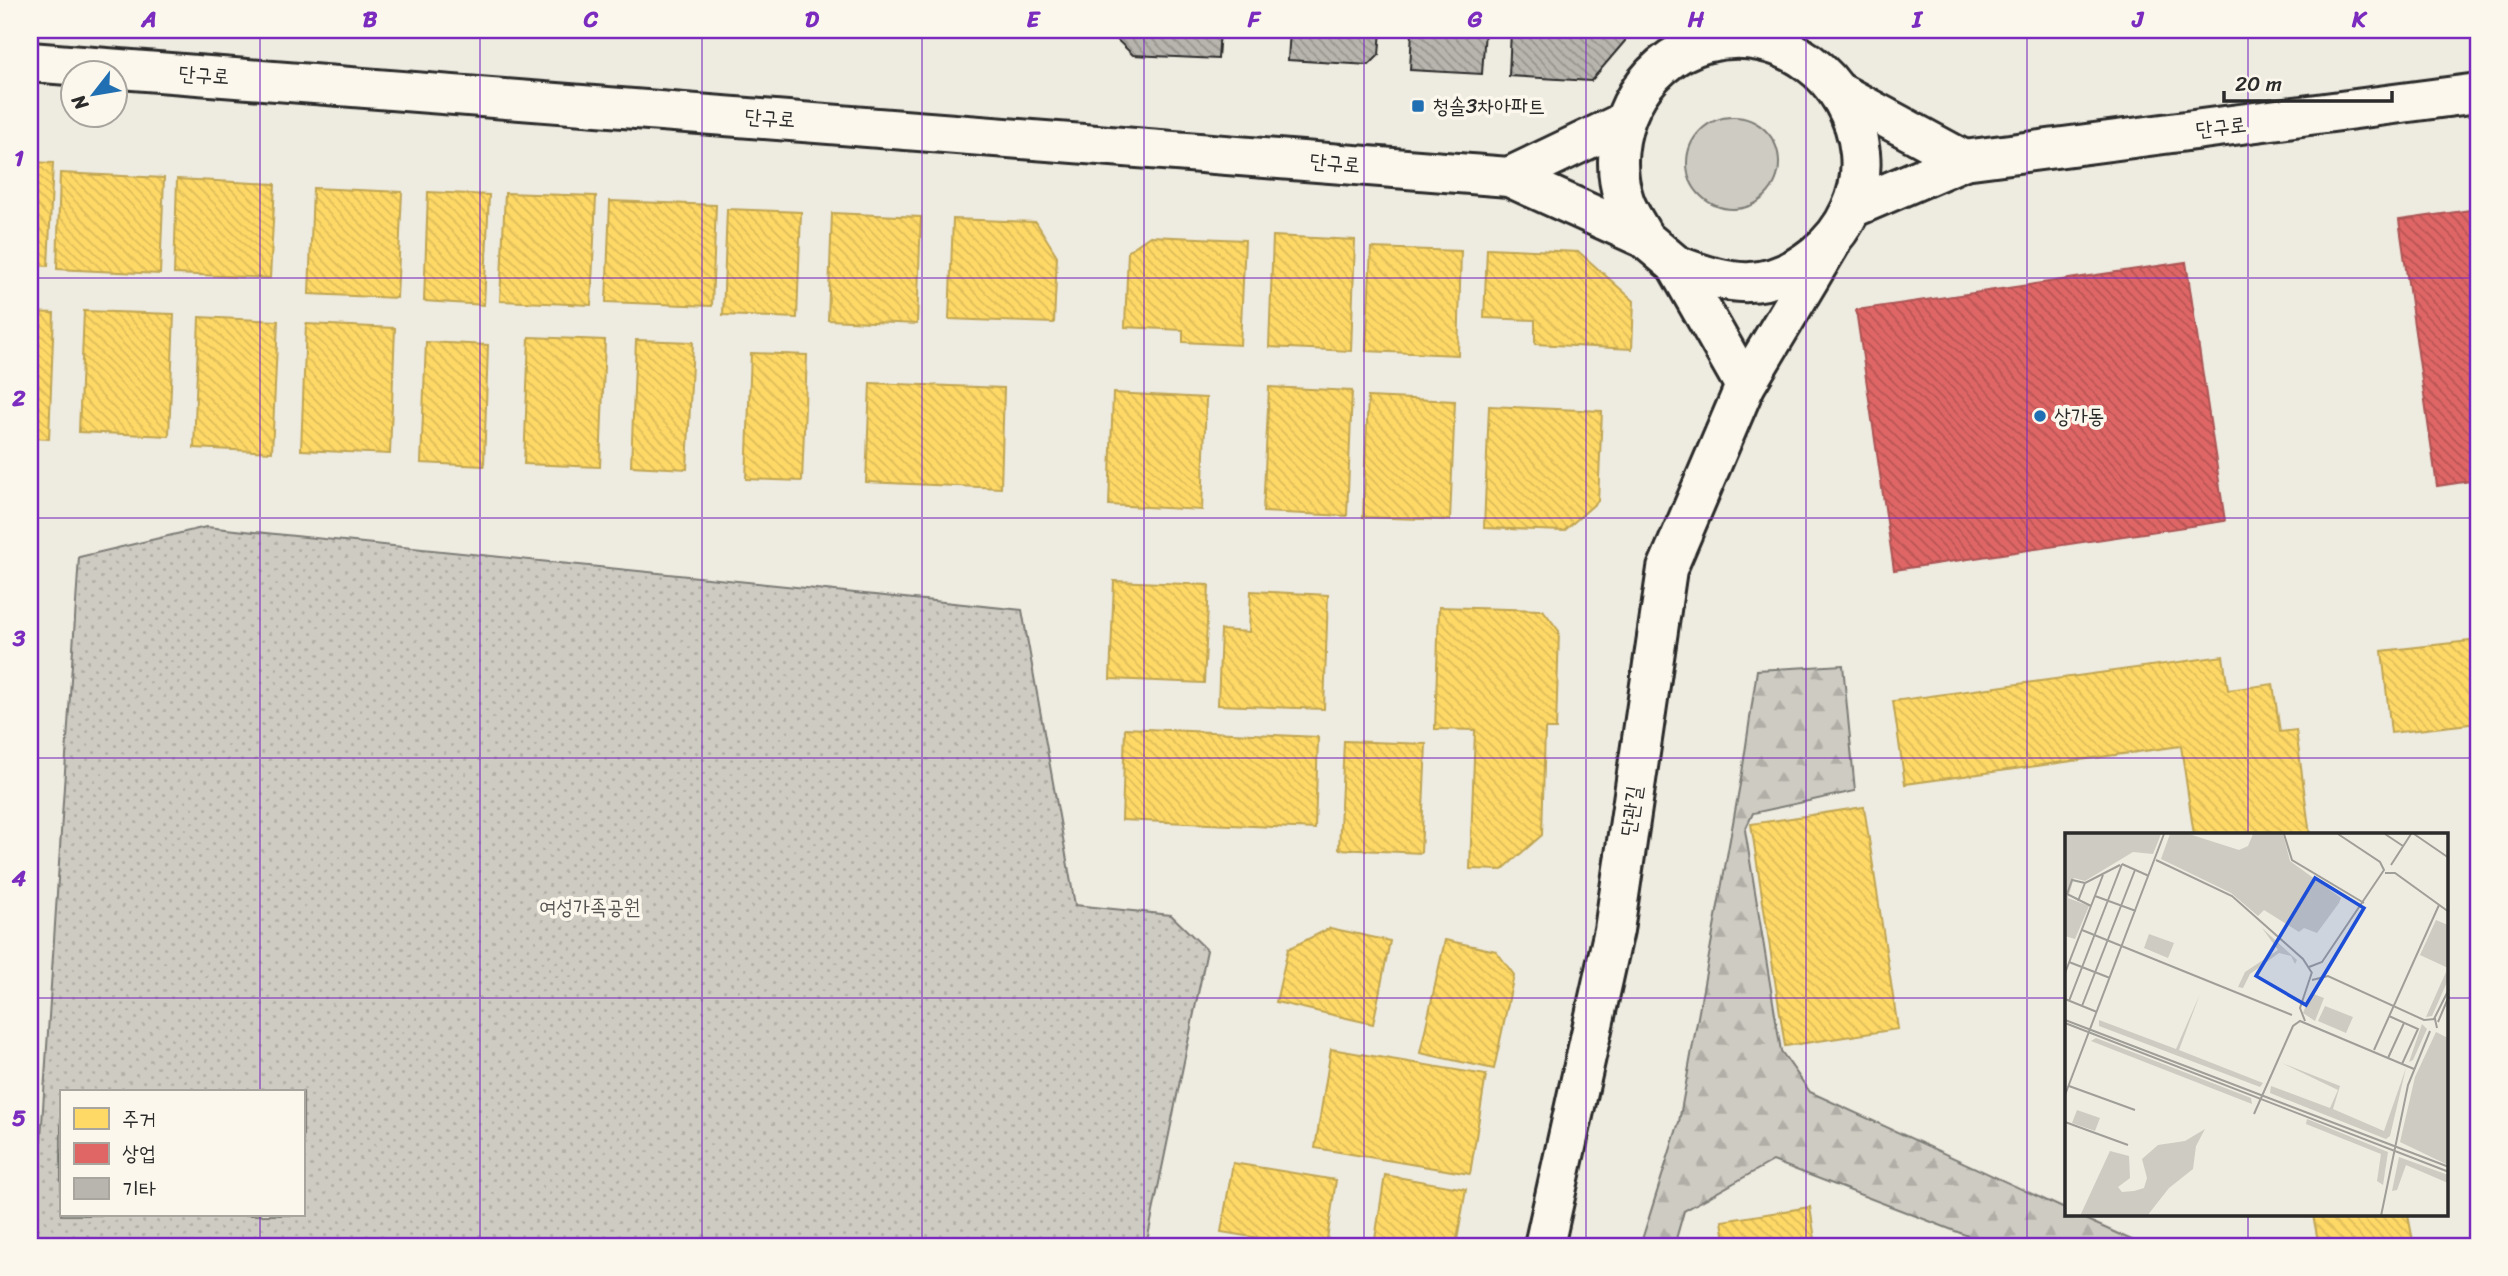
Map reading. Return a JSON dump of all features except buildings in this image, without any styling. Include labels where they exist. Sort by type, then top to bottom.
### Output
[{"type":"street","points":[[1644,238],[1624,201],[1617,162],[1622,123],[1640,88],[1673,45],[1777,37],[1815,65],[1842,94],[1964,160]]},
{"type":"street","name":"단구로","points":[[30,62],[1510,177]]},
{"type":"street","name":"단구로","points":[[1852,208],[1964,160],[2478,93]]},
{"type":"street","points":[[1510,177],[1644,238],[1676,265],[1716,281],[1757,282],[1797,269],[1830,244],[1852,208],[1861,162],[1858,130],[1842,94]]},
{"type":"street","points":[[1510,177],[1622,123]]},
{"type":"street","name":"단관길","points":[[1544,1246],[1614,930],[1667,569],[1745,386],[1830,244]]},
{"type":"street","points":[[1676,265],[1745,386]]},
{"type":"green space","points":[[1733,117],[1751,120],[1766,130],[1776,145],[1779,163],[1776,181],[1766,196],[1751,206],[1733,209],[1715,206],[1700,196],[1690,181],[1687,163],[1690,145],[1700,130],[1715,120]]},
{"type":"green space","name":"여성가족공원","points":[[206,527],[1022,610],[1075,905],[1171,915],[1207,950],[1146,1246],[34,1246],[79,557]]},
{"type":"green space","points":[[1843,665],[1855,791],[1753,813],[1745,830],[1781,1051],[1810,1092],[2065,1209],[2065,1216],[2078,1216],[2145,1246],[1994,1246],[1773,1161],[1684,1211],[1674,1246],[1640,1246],[1679,1122],[1742,773],[1757,670]]},
{"type":"place","name":"청솔3차아파트","points":[[1418,106]]},
{"type":"place","name":"상가동","points":[[2040,416]]}]
